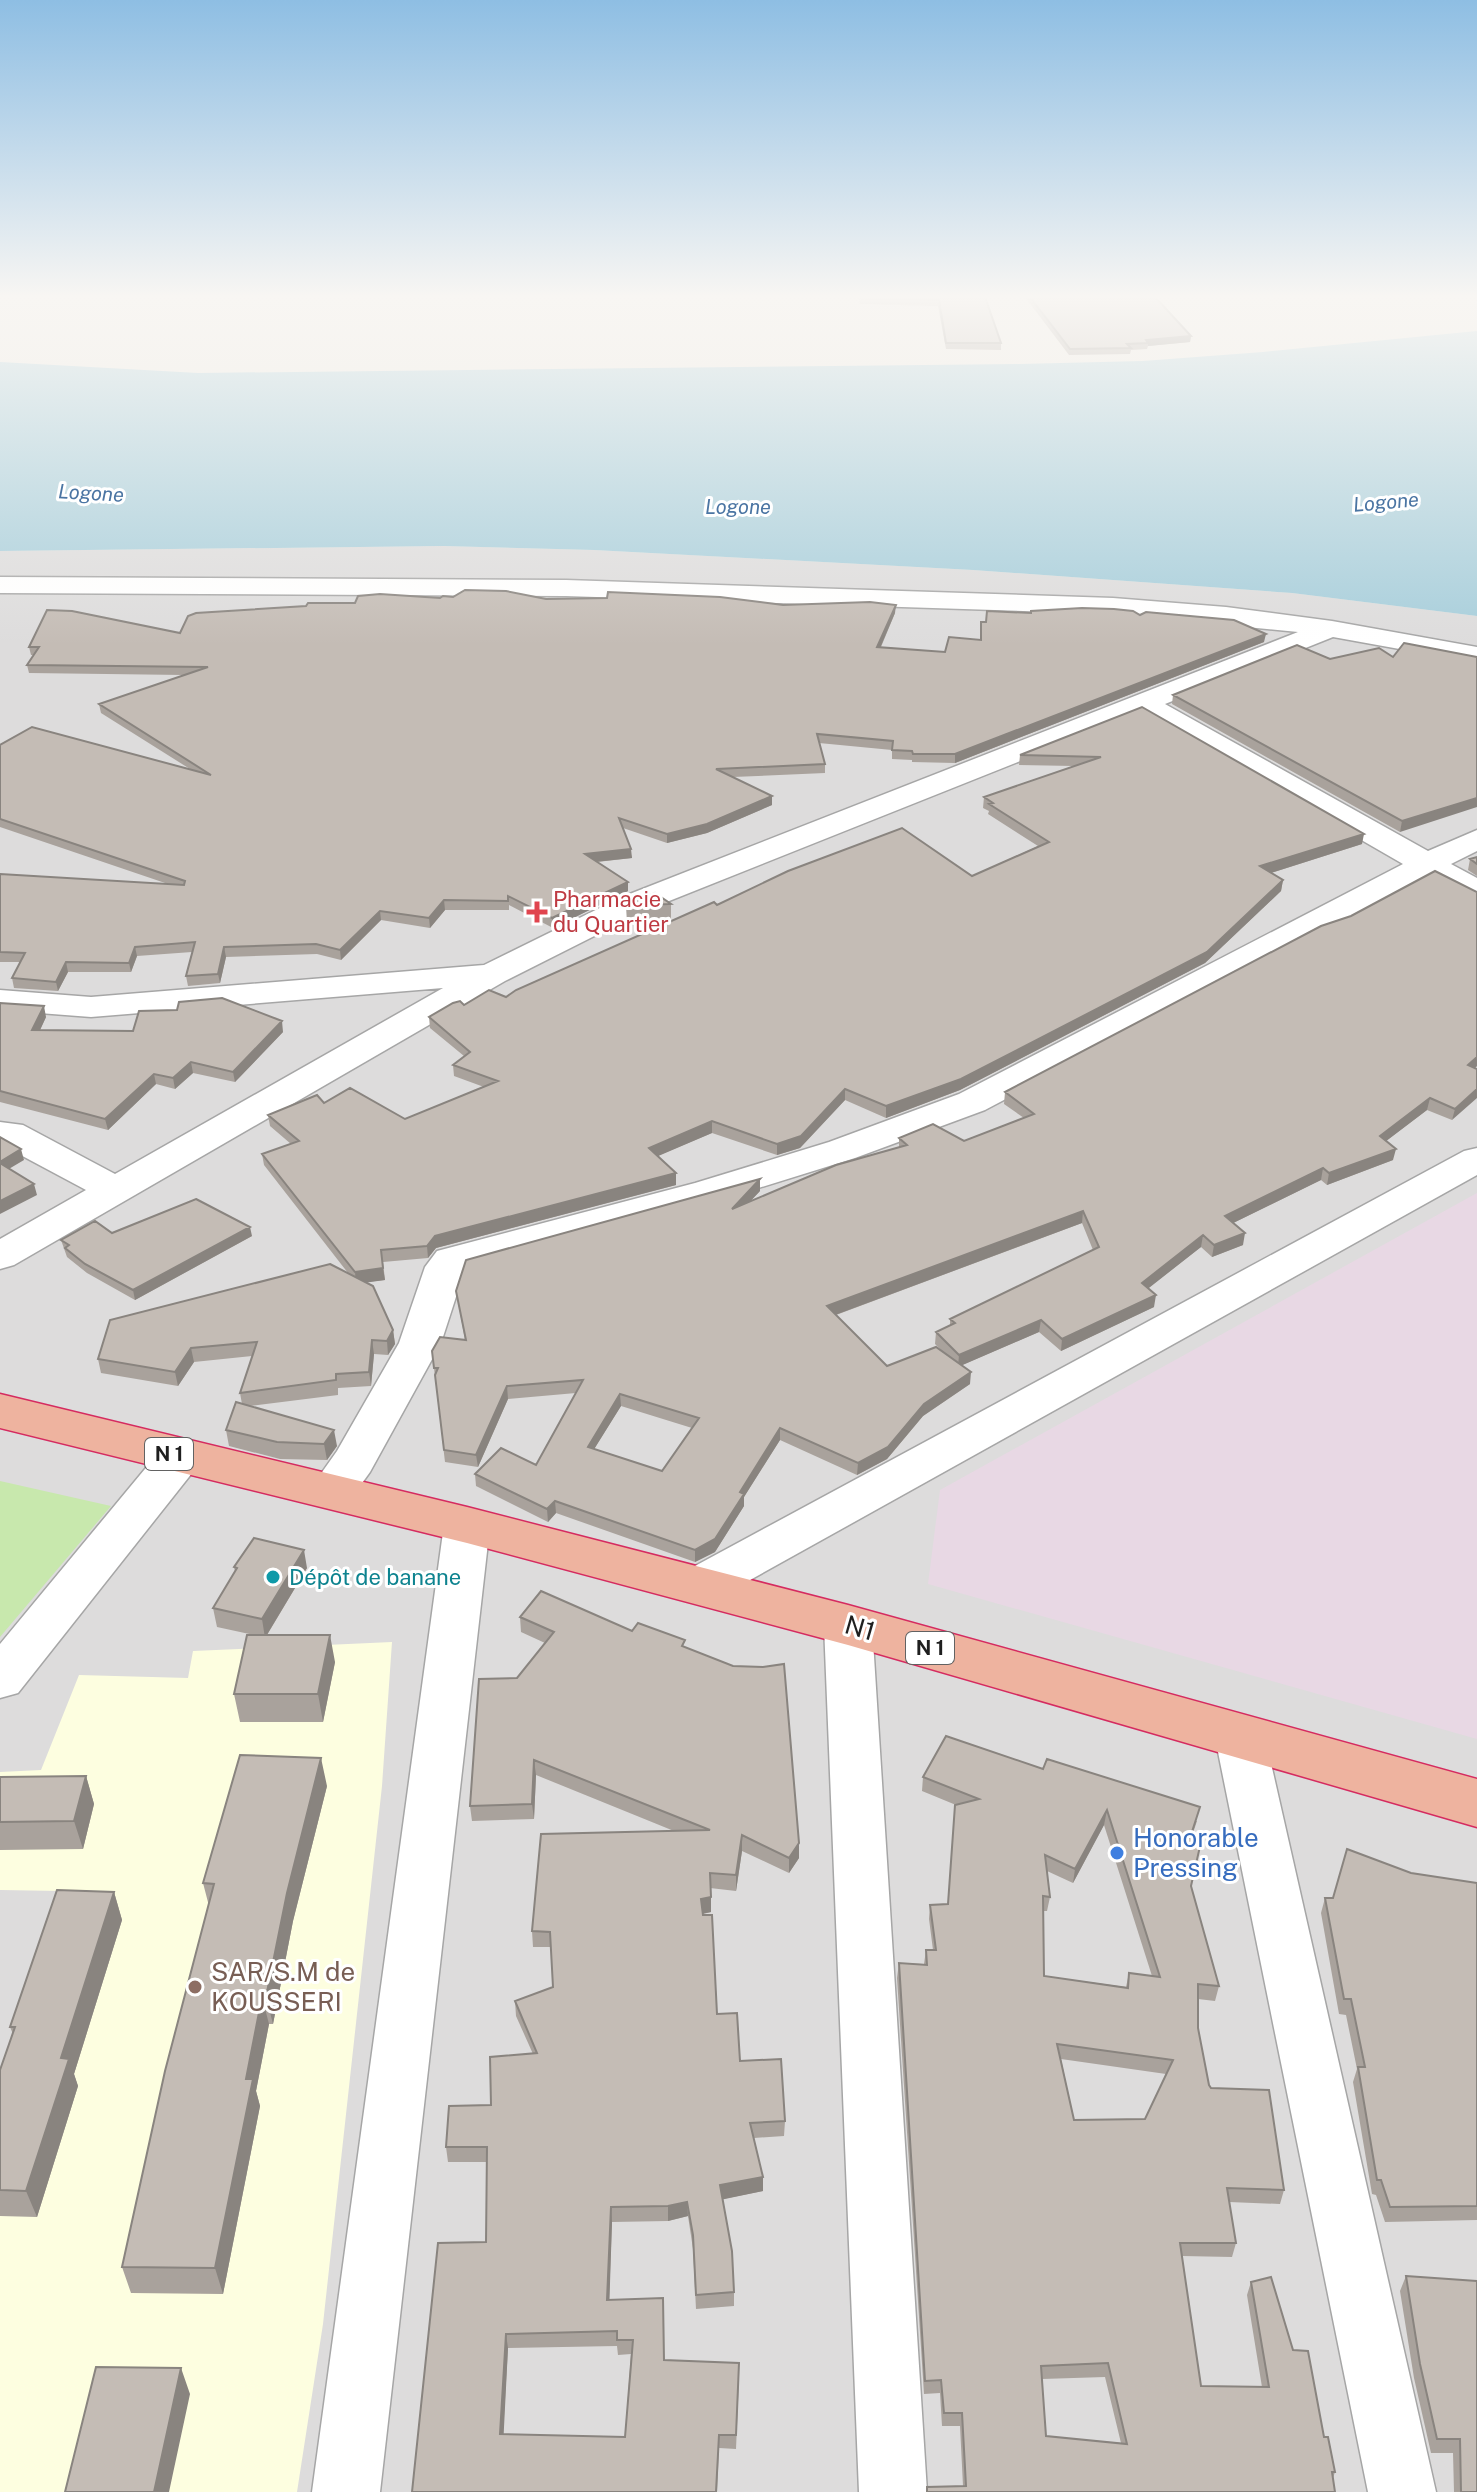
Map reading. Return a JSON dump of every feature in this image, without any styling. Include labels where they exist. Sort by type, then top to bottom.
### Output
[{"type":"highway","name":"N 1","points":[[0,1411],[350,1497]]},
{"type":"highway","name":"N1","points":[[350,1497],[848,1625],[1477,1803]]},
{"type":"street","points":[[0,585],[566,588],[1113,606],[1226,615],[1332,629],[1477,655]]},
{"type":"street","points":[[0,1256],[493,974],[633,904],[1332,629]]},
{"type":"street","points":[[1142,702],[1424,864],[1477,891]]},
{"type":"street","points":[[350,1497],[354,1461],[420,1343],[445,1267],[451,1260],[709,1191],[827,1155],[972,1102],[1477,839]]},
{"type":"street","points":[[0,1000],[91,1007],[493,974]]},
{"type":"street","points":[[0,1133],[10,1133],[113,1189]]},
{"type":"street","points":[[699,1586],[1477,1159]]},
{"type":"street","points":[[0,1679],[180,1457]]},
{"type":"street","points":[[346,2492],[467,1525]]},
{"type":"street","points":[[848,1625],[893,2492]]},
{"type":"street","points":[[1240,1737],[1402,2492]]},
{"type":"shaded area","points":[[443,546],[594,550],[973,570],[1292,593],[1477,616],[1477,2492],[0,2492],[0,551]]},
{"type":"shaded area","points":[[1477,1193],[1477,1739],[928,1584],[940,1490]]},
{"type":"shaded area","name":"SAR/S.M de KOUSSERI","points":[[392,1642],[382,1786],[323,2324],[297,2492],[0,2492],[0,2084],[61,1891],[0,1890],[0,1772],[41,1770],[79,1675],[188,1678],[193,1651]]},
{"type":"green space","points":[[0,1481],[111,1506],[0,1637]]},
{"type":"water","name":"Logone","points":[[0,413],[1477,413],[1477,616],[1292,593],[973,570],[594,550],[443,546],[0,551]]},
{"type":"building","points":[[465,590],[506,591],[546,599],[607,598],[608,592],[720,597],[783,605],[870,602],[896,605],[877,647],[945,652],[949,637],[981,640],[981,622],[986,622],[987,611],[1031,613],[1082,608],[1114,609],[1140,615],[1146,612],[1234,620],[1266,634],[955,754],[913,754],[912,751],[892,750],[893,741],[817,734],[825,764],[716,769],[772,796],[707,824],[667,834],[619,818],[631,849],[585,854],[628,882],[552,918],[508,896],[508,901],[444,900],[429,918],[380,911],[340,950],[316,944],[224,947],[218,974],[186,976],[195,942],[135,947],[129,963],[66,962],[56,982],[12,978],[25,953],[0,952],[0,874],[184,885],[185,881],[0,819],[0,745],[32,727],[211,775],[99,704],[208,667],[27,665],[39,647],[29,647],[47,610],[72,611],[180,633],[188,616],[196,613],[306,606],[308,603],[355,603],[358,596],[380,594],[453,597]]},
{"type":"building","points":[[1404,643],[1477,657],[1477,798],[1402,821],[1173,695],[1297,645],[1330,659],[1379,648],[1393,657]]},
{"type":"building","points":[[1142,707],[1364,834],[1260,866],[1283,880],[1207,952],[961,1079],[886,1106],[845,1089],[801,1136],[777,1144],[712,1121],[649,1148],[676,1173],[435,1236],[427,1246],[381,1250],[383,1268],[355,1272],[262,1154],[299,1141],[268,1115],[317,1095],[324,1103],[350,1088],[405,1119],[498,1081],[453,1065],[470,1052],[429,1017],[453,1003],[460,1001],[464,1005],[489,990],[506,997],[714,902],[717,905],[788,871],[902,828],[972,876],[1049,842],[989,804],[993,803],[984,797],[1101,757],[1020,755]]},
{"type":"building","points":[[1435,871],[1477,892],[1477,1057],[1468,1065],[1477,1069],[1477,1089],[1455,1109],[1430,1098],[1380,1136],[1396,1149],[1329,1173],[1323,1168],[1225,1216],[1245,1233],[1214,1245],[1203,1235],[1142,1283],[1156,1295],[1062,1339],[1041,1320],[959,1355],[936,1332],[955,1323],[950,1319],[1099,1247],[1083,1211],[827,1306],[887,1366],[936,1347],[971,1372],[924,1404],[888,1447],[858,1463],[780,1428],[715,1539],[695,1550],[555,1501],[547,1509],[475,1474],[501,1448],[536,1465],[583,1380],[507,1386],[476,1455],[444,1450],[435,1375],[438,1368],[434,1368],[432,1351],[440,1337],[466,1340],[456,1291],[466,1260],[760,1179],[732,1209],[836,1165],[907,1145],[899,1138],[933,1124],[964,1141],[1034,1114],[1005,1092],[1321,926],[1351,916]],"holes":[[[620,1394],[699,1418],[662,1471],[588,1447]]]},
{"type":"building","points":[[655,893],[671,904],[626,906]]},
{"type":"building","points":[[222,998],[282,1021],[233,1072],[191,1062],[173,1078],[154,1074],[105,1119],[0,1091],[0,1003],[44,1006],[32,1030],[133,1031],[139,1011],[177,1010],[179,1002]]},
{"type":"building","points":[[0,1137],[21,1149],[0,1162]]},
{"type":"building","points":[[0,1163],[34,1184],[0,1201]]},
{"type":"building","points":[[196,1199],[250,1227],[133,1290],[85,1264],[65,1248],[69,1245],[61,1240],[95,1221],[112,1233]]},
{"type":"building","points":[[330,1264],[373,1286],[393,1330],[387,1341],[372,1340],[369,1372],[336,1374],[336,1380],[240,1393],[257,1342],[191,1348],[175,1372],[98,1359],[110,1320]]},
{"type":"building","points":[[236,1402],[334,1430],[324,1444],[277,1442],[226,1430]]},
{"type":"building","points":[[254,1538],[304,1550],[262,1619],[213,1608],[237,1568],[234,1567]]},
{"type":"building","points":[[541,1591],[632,1631],[638,1623],[685,1640],[682,1646],[733,1666],[784,1664],[799,1843],[789,1858],[742,1835],[736,1875],[710,1873],[711,1897],[701,1899],[703,1915],[712,1915],[717,2014],[737,2013],[740,2061],[781,2059],[785,2121],[750,2123],[763,2177],[720,2185],[732,2251],[734,2292],[696,2295],[693,2235],[687,2202],[668,2206],[611,2207],[607,2300],[663,2298],[664,2360],[739,2363],[736,2435],[719,2435],[716,2492],[412,2492],[438,2243],[486,2242],[487,2147],[446,2147],[449,2106],[491,2105],[490,2057],[537,2053],[515,2001],[553,1987],[550,1932],[532,1931],[541,1834],[710,1830],[534,1760],[532,1804],[470,1806],[479,1679],[517,1678],[554,1632],[520,1617]],"holes":[[[617,2331],[617,2340],[633,2340],[625,2437],[500,2434],[506,2334]]]},
{"type":"building","points":[[247,1635],[330,1635],[318,1694],[234,1694]]},
{"type":"building","points":[[946,1736],[1043,1769],[1047,1759],[1200,1807],[1190,1838],[1201,1842],[1191,1886],[1219,1986],[1198,1984],[1198,2028],[1209,2085],[1211,2088],[1269,2090],[1284,2190],[1227,2188],[1236,2243],[1180,2243],[1201,2386],[1269,2387],[1251,2282],[1271,2277],[1293,2350],[1308,2351],[1324,2437],[1328,2437],[1335,2472],[1332,2472],[1335,2492],[927,2492],[927,2487],[966,2486],[962,2413],[944,2413],[941,2380],[925,2381],[899,1963],[927,1965],[926,1950],[936,1950],[930,1905],[948,1904],[955,1805],[979,1799],[923,1777]],"holes":[[[1107,1810],[1160,1977],[1129,1973],[1128,1988],[1044,1976],[1043,1896],[1050,1897],[1045,1855],[1075,1869]],[[1057,2044],[1173,2060],[1145,2119],[1074,2120]],[[1108,2363],[1127,2444],[1046,2436],[1041,2366]]]},
{"type":"building","points":[[240,1755],[321,1758],[287,1893],[266,1997],[262,1997],[246,2079],[253,2079],[215,2268],[122,2267],[165,2071],[214,1884],[203,1883]]},
{"type":"building","points":[[86,1776],[74,1821],[0,1822],[0,1777]]},
{"type":"building","points":[[1347,1849],[1411,1873],[1477,1883],[1477,2206],[1390,2207],[1381,2180],[1377,2180],[1358,2067],[1365,2067],[1351,1999],[1344,1999],[1325,1898],[1333,1898]]},
{"type":"building","points":[[57,1890],[114,1892],[61,2058],[69,2059],[26,2191],[0,2190],[0,2070],[15,2027],[10,2027]]},
{"type":"building","points":[[1406,2276],[1477,2281],[1477,2492],[1461,2492],[1460,2439],[1437,2439],[1420,2364]]},
{"type":"building","points":[[96,2367],[181,2368],[154,2492],[65,2492]]},
{"type":"place","name":"Pharmacie du Quartier","points":[[537,912]]},
{"type":"place","name":"Dépôt de banane","points":[[273,1577]]},
{"type":"place","name":"Honorable Pressing","points":[[1117,1853]]},
{"type":"place","name":"SAR/S.M de KOUSSERI","points":[[195,1987]]}]
